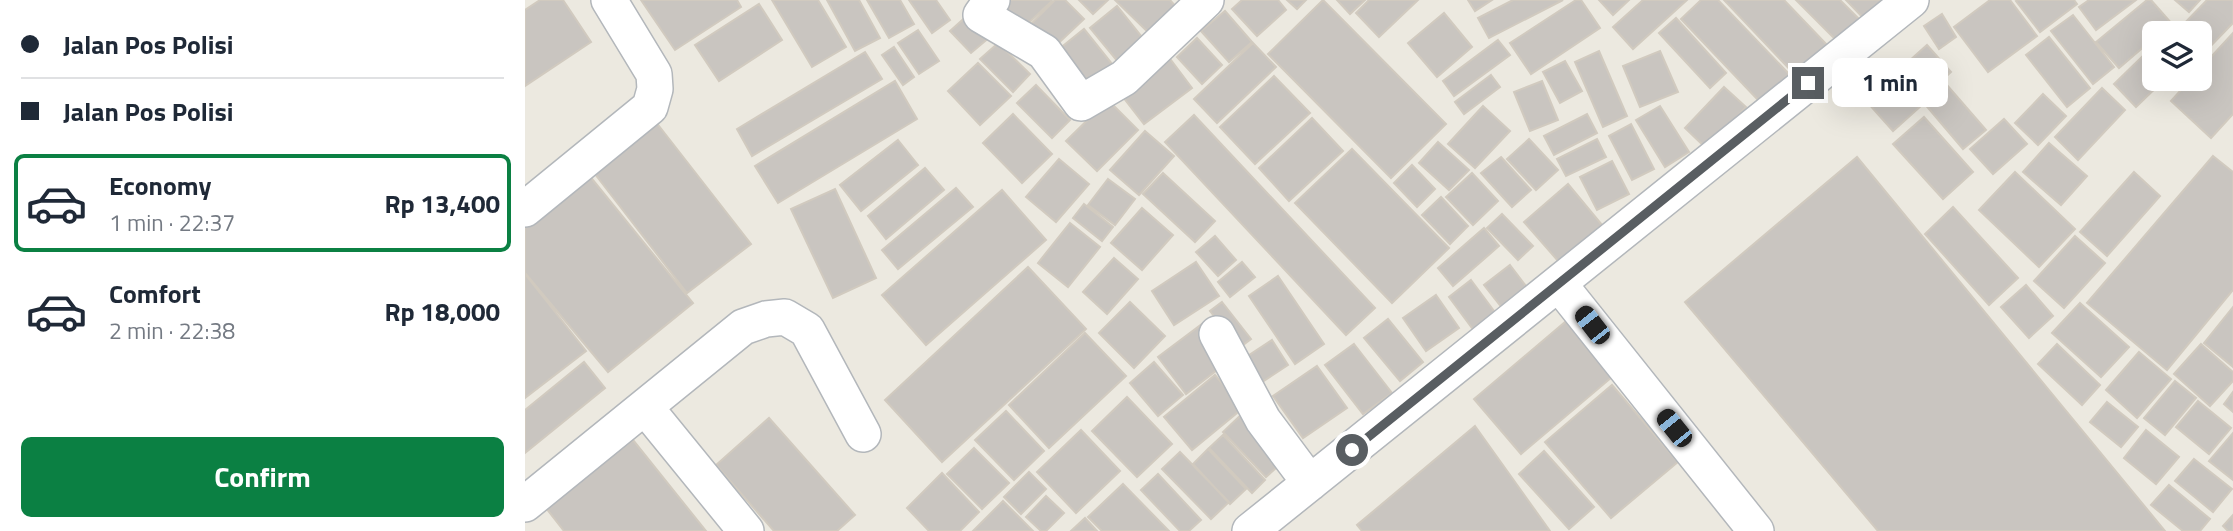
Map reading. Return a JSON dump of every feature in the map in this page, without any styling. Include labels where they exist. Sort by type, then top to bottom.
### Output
[{"type":"street","points":[[532,190],[650,107],[655,89],[654,74],[609,0]]},
{"type":"street","points":[[992,0],[981,15],[1044,52],[1081,103],[1124,78],[1206,0]]},
{"type":"street","points":[[1250,531],[1911,0]]},
{"type":"street","points":[[1559,284],[1756,531]]},
{"type":"street","points":[[525,504],[743,327],[766,320],[785,317],[807,330],[863,433]]},
{"type":"street","points":[[1217,334],[1263,420],[1310,483]]},
{"type":"street","points":[[645,407],[746,531]]},
{"type":"building","points":[[540,0],[563,0],[591,42],[525,86],[525,10]]},
{"type":"building","points":[[641,0],[737,0],[741,7],[675,50]]},
{"type":"building","points":[[772,0],[818,0],[846,47],[812,67]]},
{"type":"building","points":[[827,0],[859,0],[880,38],[855,51]]},
{"type":"building","points":[[867,0],[900,0],[914,24],[889,38]]},
{"type":"building","points":[[909,0],[936,0],[950,20],[932,33]]},
{"type":"building","points":[[1009,0],[1052,1],[1023,28],[1002,6]]},
{"type":"building","points":[[1055,0],[1065,0],[1084,19],[1050,51],[1027,28]]},
{"type":"building","points":[[1079,0],[1108,0],[1093,14]]},
{"type":"building","points":[[1115,0],[1170,0],[1177,8],[1151,35]]},
{"type":"building","points":[[1242,0],[1278,0],[1286,10],[1257,36],[1232,9]]},
{"type":"building","points":[[1287,0],[1306,0],[1297,9]]},
{"type":"building","points":[[1323,0],[1446,124],[1391,178],[1268,54]]},
{"type":"building","points":[[1337,0],[1365,0],[1350,14]]},
{"type":"building","points":[[1369,0],[1418,0],[1379,37],[1356,13]]},
{"type":"building","points":[[1468,0],[1492,0],[1475,11]]},
{"type":"building","points":[[1513,0],[1563,0],[1489,38],[1478,18]]},
{"type":"building","points":[[1576,0],[1581,0],[1600,28],[1531,74],[1510,43]]},
{"type":"building","points":[[1599,0],[1629,0],[1613,15]]},
{"type":"building","points":[[1643,0],[1687,0],[1633,49],[1613,27]]},
{"type":"building","points":[[1701,0],[1718,0],[1789,74],[1760,102],[1681,19]]},
{"type":"building","points":[[1724,0],[1784,0],[1829,47],[1797,77]]},
{"type":"building","points":[[1796,0],[1840,0],[1860,20],[1838,42]]},
{"type":"building","points":[[1846,0],[1898,0],[1871,26]]},
{"type":"building","points":[[1990,0],[2010,0],[2037,36],[1988,72],[1954,27]]},
{"type":"building","points":[[2074,0],[2077,4],[2040,32],[2016,1]]},
{"type":"building","points":[[2089,0],[2136,0],[2096,30],[2079,7]]},
{"type":"building","points":[[2147,0],[2151,0],[2169,21],[2142,21],[2142,48],[2119,68],[2096,42]]},
{"type":"building","points":[[2175,0],[2200,0],[2189,12]]},
{"type":"building","points":[[2207,0],[2233,0],[2233,23],[2212,45],[2212,21],[2187,21]]},
{"type":"building","points":[[759,4],[782,40],[719,81],[695,45]]},
{"type":"building","points":[[1117,6],[1146,42],[1119,63],[1090,28]]},
{"type":"building","points":[[1225,11],[1252,42],[1229,62],[1201,31]]},
{"type":"building","points":[[1444,13],[1472,47],[1437,77],[1408,43]]},
{"type":"building","points":[[969,14],[990,37],[971,53],[950,31]]},
{"type":"building","points":[[1942,14],[1956,37],[1939,49],[1924,26]]},
{"type":"building","points":[[2073,15],[2114,67],[2093,84],[2051,31]]},
{"type":"building","points":[[1676,18],[1726,73],[1710,88],[1659,33]]},
{"type":"building","points":[[1084,29],[1113,65],[1087,85],[1058,50]]},
{"type":"building","points":[[918,30],[939,61],[919,74],[898,43]]},
{"type":"building","points":[[2233,33],[2233,114],[2211,138],[2171,101],[2180,91],[2212,91],[2212,56]]},
{"type":"building","points":[[2049,37],[2090,88],[2067,107],[2026,55]]},
{"type":"building","points":[[1197,38],[1222,65],[1202,84],[1177,57]]},
{"type":"building","points":[[1498,40],[1510,55],[1454,96],[1443,81]]},
{"type":"building","points":[[998,43],[1030,74],[1013,92],[980,59]]},
{"type":"building","points":[[1253,43],[1276,67],[1217,123],[1194,99]]},
{"type":"building","points":[[1927,45],[1951,72],[1924,97],[1899,70]]},
{"type":"building","points":[[894,47],[914,77],[903,85],[882,55]]},
{"type":"building","points":[[1599,51],[1627,116],[1603,127],[1575,62]]},
{"type":"building","points":[[1660,51],[1678,92],[1640,107],[1623,66]]},
{"type":"building","points":[[865,52],[882,79],[752,156],[737,129]]},
{"type":"building","points":[[1168,56],[1192,88],[1144,124],[1119,92]]},
{"type":"building","points":[[2142,57],[2142,91],[2153,91],[2136,107],[2114,84]]},
{"type":"building","points":[[1565,61],[1582,91],[1560,103],[1543,72]]},
{"type":"building","points":[[978,63],[1011,96],[980,125],[948,91]]},
{"type":"building","points":[[1889,69],[1921,106],[1893,131],[1860,94]]},
{"type":"building","points":[[1491,75],[1500,87],[1464,114],[1455,102]]},
{"type":"building","points":[[1274,76],[1310,113],[1255,164],[1220,127]]},
{"type":"building","points":[[895,81],[917,119],[778,203],[755,166]]},
{"type":"building","points":[[1542,81],[1558,120],[1530,131],[1514,92]]},
{"type":"building","points":[[1946,84],[1986,130],[1963,149],[1924,103]]},
{"type":"building","points":[[1036,85],[1070,120],[1052,138],[1017,103]]},
{"type":"building","points":[[1724,87],[1746,107],[1707,149],[1685,128]]},
{"type":"building","points":[[2102,88],[2125,110],[2078,160],[2055,137]]},
{"type":"building","points":[[2043,94],[2066,116],[2038,145],[2015,123]]},
{"type":"building","points":[[1108,100],[1138,130],[1097,171],[1066,141]]},
{"type":"building","points":[[1483,106],[1510,131],[1475,168],[1448,144]]},
{"type":"building","points":[[1660,106],[1689,152],[1665,167],[1636,120]]},
{"type":"building","points":[[1013,114],[1052,154],[1022,183],[983,143]]},
{"type":"building","points":[[1587,114],[1597,133],[1554,155],[1544,136]]},
{"type":"building","points":[[1194,115],[1375,308],[1346,335],[1165,142]]},
{"type":"building","points":[[652,117],[751,244],[687,293],[588,165]]},
{"type":"building","points":[[1924,117],[1973,172],[1943,199],[1893,144]]},
{"type":"building","points":[[1312,118],[1343,151],[1289,201],[1259,168]]},
{"type":"building","points":[[2004,119],[2027,144],[1993,174],[1970,149]]},
{"type":"building","points":[[1631,124],[1654,169],[1632,180],[1609,136]]},
{"type":"building","points":[[1145,131],[1174,156],[1139,195],[1110,170]]},
{"type":"building","points":[[1529,139],[1558,170],[1536,190],[1507,159]]},
{"type":"building","points":[[1597,139],[1606,157],[1566,176],[1557,159]]},
{"type":"building","points":[[898,140],[918,165],[861,211],[840,185]]},
{"type":"building","points":[[1438,142],[1469,170],[1449,190],[1419,163]]},
{"type":"building","points":[[2049,143],[2087,176],[2061,205],[2023,172]]},
{"type":"building","points":[[1352,149],[1449,248],[1392,303],[1295,203]]},
{"type":"building","points":[[2213,156],[2233,172],[2233,290],[2167,370],[2087,303]]},
{"type":"building","points":[[1501,157],[1531,190],[1512,207],[1481,173]]},
{"type":"building","points":[[1857,157],[2165,531],[1878,531],[1685,302]]},
{"type":"building","points":[[1059,159],[1089,184],[1056,222],[1026,197]]},
{"type":"building","points":[[1612,161],[1629,194],[1597,210],[1580,177]]},
{"type":"building","points":[[1412,165],[1435,189],[1417,207],[1394,183]]},
{"type":"building","points":[[925,168],[944,190],[886,239],[868,216]]},
{"type":"building","points":[[2015,172],[2075,229],[2039,267],[1979,210]]},
{"type":"building","points":[[2134,172],[2160,196],[2107,256],[2080,232]]},
{"type":"building","points":[[1163,173],[1215,221],[1195,242],[1143,194]]},
{"type":"building","points":[[1472,173],[1498,201],[1473,225],[1446,197]]},
{"type":"building","points":[[588,174],[693,303],[608,372],[525,273],[525,225]]},
{"type":"building","points":[[1108,179],[1135,199],[1115,225],[1088,205]]},
{"type":"building","points":[[1568,184],[1602,225],[1559,262],[1524,222]]},
{"type":"building","points":[[956,188],[973,207],[898,269],[882,250]]},
{"type":"building","points":[[835,189],[876,278],[833,298],[791,209]]},
{"type":"building","points":[[1002,190],[1046,240],[926,345],[882,295]]},
{"type":"building","points":[[1441,197],[1468,226],[1450,244],[1422,215]]},
{"type":"building","points":[[1084,204],[1113,227],[1102,241],[1073,218]]},
{"type":"building","points":[[1953,207],[2018,278],[1989,305],[1925,234]]},
{"type":"building","points":[[1142,208],[1173,235],[1142,270],[1111,243]]},
{"type":"building","points":[[1502,214],[1533,246],[1518,260],[1487,228]]},
{"type":"building","points":[[1070,223],[1100,247],[1068,287],[1038,263]]},
{"type":"building","points":[[1484,228],[1499,246],[1453,286],[1438,268]]},
{"type":"building","points":[[1215,236],[1236,260],[1218,276],[1196,252]]},
{"type":"building","points":[[2075,236],[2105,263],[2064,308],[2034,281]]},
{"type":"building","points":[[1114,258],[1138,279],[1107,314],[1083,292]]},
{"type":"building","points":[[1196,262],[1219,296],[1174,325],[1152,291]]},
{"type":"building","points":[[1242,262],[1255,277],[1230,297],[1218,282]]},
{"type":"building","points":[[1510,265],[1529,290],[1503,309],[1484,285]]},
{"type":"building","points":[[1028,267],[1086,329],[942,462],[885,400]]},
{"type":"building","points":[[525,274],[586,351],[525,398]]},
{"type":"building","points":[[1278,276],[1324,344],[1295,364],[1249,296]]},
{"type":"building","points":[[1471,280],[1497,315],[1475,332],[1449,297]]},
{"type":"building","points":[[2026,285],[2053,316],[2029,338],[2001,307]]},
{"type":"building","points":[[1436,295],[1459,328],[1426,351],[1403,318]]},
{"type":"building","points":[[1130,302],[1165,336],[1134,368],[1099,333]]},
{"type":"building","points":[[1222,302],[1251,339],[1239,348],[1210,311]]},
{"type":"building","points":[[2080,303],[2129,347],[2101,377],[2052,333]]},
{"type":"building","points":[[2233,307],[2233,367],[2204,343]]},
{"type":"building","points":[[1571,317],[1618,372],[1521,454],[1474,399]]},
{"type":"building","points":[[1388,319],[1423,362],[1400,381],[1364,338]]},
{"type":"building","points":[[1202,324],[1230,360],[1186,394],[1158,357]]},
{"type":"building","points":[[1085,333],[1126,376],[1049,448],[1009,405]]},
{"type":"building","points":[[1272,340],[1288,365],[1253,388],[1237,363]]},
{"type":"building","points":[[1354,344],[1392,393],[1363,414],[1325,365]]},
{"type":"building","points":[[2057,344],[2100,385],[2082,405],[2038,364]]},
{"type":"building","points":[[2201,344],[2233,372],[2233,381],[2210,406],[2174,374]]},
{"type":"building","points":[[2139,352],[2171,379],[2137,418],[2106,390]]},
{"type":"building","points":[[584,362],[605,388],[525,453],[525,410]]},
{"type":"building","points":[[1154,362],[1183,395],[1158,416],[1130,383]]},
{"type":"building","points":[[1317,366],[1347,408],[1303,438],[1273,396]]},
{"type":"building","points":[[1215,375],[1243,408],[1192,450],[1164,417]]},
{"type":"building","points":[[2175,381],[2196,398],[2165,435],[2144,418]]},
{"type":"building","points":[[1612,385],[1678,462],[1611,518],[1545,442]]},
{"type":"building","points":[[2233,392],[2233,412],[2224,404]]},
{"type":"building","points":[[1127,397],[1172,444],[1137,477],[1092,431]]},
{"type":"building","points":[[2198,401],[2231,428],[2209,454],[2176,427]]},
{"type":"building","points":[[2107,402],[2138,427],[2121,447],[2090,422]]},
{"type":"building","points":[[1006,411],[1044,451],[1014,480],[975,440]]},
{"type":"building","points":[[1243,413],[1286,459],[1266,477],[1223,432]]},
{"type":"building","points":[[769,418],[855,515],[837,531],[774,531],[716,465]]},
{"type":"building","points":[[1475,426],[1550,531],[1362,531],[1357,525]]},
{"type":"building","points":[[1081,430],[1120,471],[1076,513],[1037,472]]},
{"type":"building","points":[[2146,430],[2179,457],[2156,484],[2124,458]]},
{"type":"building","points":[[2233,433],[2233,480],[2209,461]]},
{"type":"building","points":[[1223,435],[1265,480],[1252,493],[1209,448]]},
{"type":"building","points":[[633,440],[706,531],[564,531],[546,508]]},
{"type":"building","points":[[974,448],[1009,483],[982,509],[947,474]]},
{"type":"building","points":[[1208,449],[1246,489],[1230,504],[1193,464]]},
{"type":"building","points":[[1544,451],[1594,507],[1569,529],[1519,474]]},
{"type":"building","points":[[1180,452],[1229,502],[1211,519],[1162,469]]},
{"type":"building","points":[[2194,459],[2232,489],[2213,512],[2175,481]]},
{"type":"building","points":[[1029,472],[1046,489],[1021,514],[1004,497]]},
{"type":"building","points":[[942,473],[979,512],[960,531],[929,531],[907,508]]},
{"type":"building","points":[[1158,474],[1201,520],[1189,531],[1180,531],[1141,490]]},
{"type":"building","points":[[1123,484],[1169,531],[1102,531],[1088,517]]},
{"type":"building","points":[[2169,485],[2210,519],[2200,531],[2183,531],[2151,505]]},
{"type":"building","points":[[1046,496],[1064,513],[1046,531],[1041,531],[1026,517]]},
{"type":"building","points":[[1003,501],[1033,531],[973,531]]},
{"type":"building","points":[[2233,515],[2233,531],[2228,531],[2223,526]]},
{"type":"building","points":[[1085,518],[1097,531],[1071,531]]},
{"type":"route","points":[[1352,450],[1808,83]]}]
